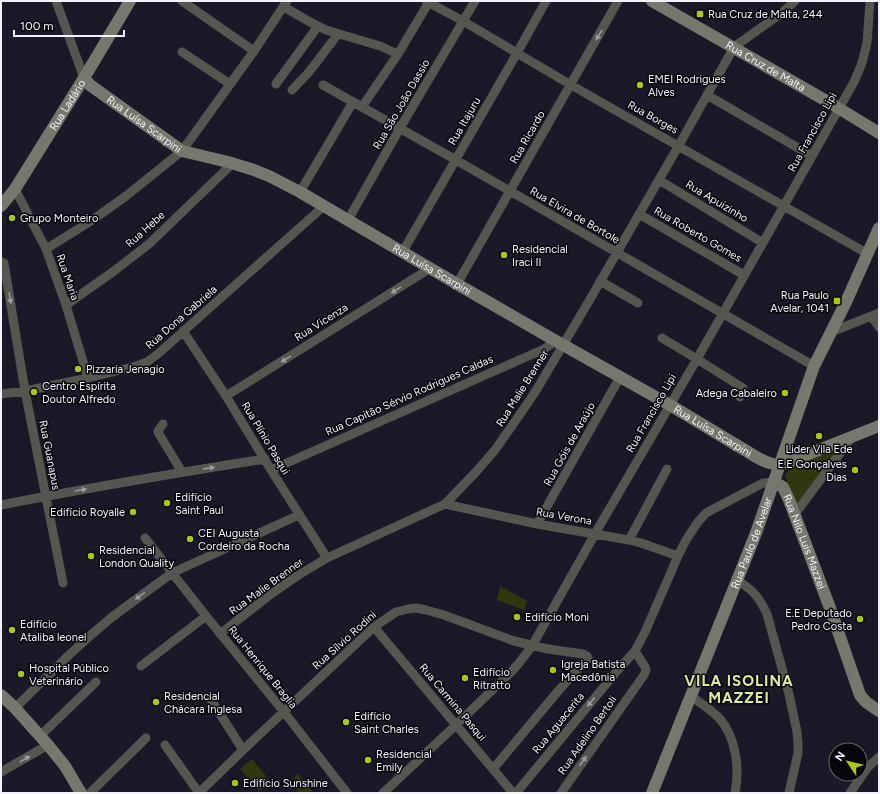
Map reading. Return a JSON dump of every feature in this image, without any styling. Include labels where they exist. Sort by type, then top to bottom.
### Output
[{"type":"street","points":[[56,1],[84,78]]},
{"type":"street","name":"Rua Ladário","points":[[1,206],[15,189],[130,1]]},
{"type":"street","points":[[182,1],[254,51]]},
{"type":"street","name":"Rua São João Dassio","points":[[348,220],[475,1]]},
{"type":"street","name":"Rua Itajuru","points":[[402,253],[546,1]]},
{"type":"street","name":"Rua Ricardo","points":[[457,284],[618,1]]},
{"type":"street","name":"Rua Cruz de Malta","points":[[652,1],[839,108],[879,133]]},
{"type":"street","points":[[734,47],[783,12],[795,1]]},
{"type":"street","name":"Rua Francisco Lipi","points":[[383,793],[513,670],[532,646],[854,82],[862,63],[867,44],[870,1]]},
{"type":"street","points":[[362,107],[398,54],[427,2]]},
{"type":"street","name":"Rua Borges","points":[[427,2],[463,21],[571,85],[679,145],[868,254]]},
{"type":"street","points":[[46,249],[91,221],[126,196],[182,151],[286,4],[318,26],[398,54]]},
{"type":"street","points":[[276,84],[318,26]]},
{"type":"street","points":[[292,90],[309,72],[338,34]]},
{"type":"street","name":"Rua Malie Brenner","points":[[220,634],[271,594],[327,558],[445,504],[475,473],[495,450],[525,407],[559,343],[600,281],[734,47]]},
{"type":"street","points":[[182,52],[230,84]]},
{"type":"street","name":"Rua Luísa Scarpini","points":[[84,78],[90,84],[182,151],[233,163],[269,176],[300,192],[429,269],[620,376],[758,458],[768,463],[780,465]]},
{"type":"street","name":"Rua Elvira de Bortole","points":[[323,85],[814,366]]},
{"type":"street","points":[[707,95],[812,156]]},
{"type":"street","points":[[300,192],[353,102]]},
{"type":"street","name":"Rua Hebe","points":[[66,305],[114,272],[149,244],[233,163]]},
{"type":"street","name":"Rua Apuizinho","points":[[659,180],[763,243]]},
{"type":"street","name":"Rua Maria","points":[[15,189],[46,249],[66,305],[88,378]]},
{"type":"street","name":"Rua Dona Gabriela","points":[[1,394],[88,378],[147,362],[183,332],[324,206]]},
{"type":"street","name":"Rua Roberto Gomes","points":[[639,214],[744,275]]},
{"type":"street","name":"Rua Paulo de Avelar","points":[[652,793],[756,533],[814,366],[879,228]]},
{"type":"street","name":"Rua Guanapus","points":[[1,262],[4,263],[25,390],[63,583]]},
{"type":"street","name":"Rua Vicenza","points":[[226,396],[429,269]]},
{"type":"street","points":[[600,281],[638,303]]},
{"type":"street","points":[[830,332],[875,315],[879,327]]},
{"type":"street","name":"Rua Plínio Pasqui","points":[[183,332],[226,396],[327,558]]},
{"type":"street","points":[[662,338],[697,358],[743,388],[740,398]]},
{"type":"street","name":"Rua Capitão Sérvio Rodrigues Caldas","points":[[271,470],[559,343]]},
{"type":"street","name":"Rua Góis de Araújo","points":[[538,524],[620,376]]},
{"type":"street","points":[[163,424],[158,429],[158,434],[182,472]]},
{"type":"street","points":[[780,465],[879,426]]},
{"type":"street","points":[[795,514],[852,437]]},
{"type":"street","points":[[1,505],[182,472],[265,459]]},
{"type":"street","points":[[629,540],[667,469]]},
{"type":"street","name":"Rua Nilo Luis Mazzei","points":[[774,482],[783,488],[790,500],[860,695],[866,702],[879,711]]},
{"type":"street","name":"Rua Aguacerita","points":[[516,793],[635,651],[646,632],[678,556],[695,526],[702,517],[706,513],[763,483],[774,482]]},
{"type":"street","name":"Rua Verona","points":[[445,504],[538,524],[629,540],[678,556]]},
{"type":"street","points":[[15,708],[96,630],[172,573],[299,515]]},
{"type":"street","name":"Rua Henrique Braglia","points":[[145,538],[347,793]]},
{"type":"street","points":[[737,580],[757,596],[763,605],[767,614],[789,694],[797,732],[798,753],[789,793]]},
{"type":"street","name":"Rua Sílvio Rodini","points":[[203,791],[243,750],[374,627],[396,612],[408,608],[416,608],[444,615],[514,641],[532,646],[583,654],[587,656],[588,658],[559,690],[493,769]]},
{"type":"street","points":[[141,666],[206,616]]},
{"type":"street","name":"Rua Carmina Pasqui","points":[[374,627],[513,793]]},
{"type":"street","name":"Rua Adelino Bertoli","points":[[561,793],[644,675],[646,670],[645,667],[635,651]]},
{"type":"street","points":[[1,772],[44,741],[96,682]]},
{"type":"street","points":[[1,695],[15,708],[65,766],[81,793]]},
{"type":"street","points":[[691,696],[714,714],[726,729],[734,748],[736,759],[737,778],[735,793]]},
{"type":"street","points":[[211,700],[243,750]]},
{"type":"street","points":[[90,793],[146,738]]},
{"type":"street","points":[[165,745],[203,791]]},
{"type":"street","points":[[850,793],[868,767],[879,757]]},
{"type":"green space","points":[[842,447],[797,508],[785,476],[788,471],[795,465]]},
{"type":"green space","points":[[500,586],[527,601],[524,610],[497,600]]},
{"type":"green space","points":[[252,759],[271,782],[259,791],[240,769]]},
{"type":"green space","points":[[298,774],[312,791],[309,793],[299,793],[290,782]]},
{"type":"place","name":"Rua Cruz de Malta, 244","points":[[700,14]]},
{"type":"place","name":"EMEI Rodrigues Alves","points":[[640,85]]},
{"type":"place","name":"Grupo Monteiro","points":[[12,218]]},
{"type":"place","name":"Residencial Iraci II","points":[[504,255]]},
{"type":"place","name":"Rua Paulo Avelar, 1041","points":[[837,301]]},
{"type":"place","name":"Pizzaria Jenagio","points":[[78,369]]},
{"type":"place","name":"Centro Espírita Doutor Alfredo","points":[[34,392]]},
{"type":"place","name":"Adega Cabaleiro","points":[[785,393]]},
{"type":"place","name":"Lider Vila Ede","points":[[819,436]]},
{"type":"place","name":"E.E Gonçalves Dias","points":[[855,470]]},
{"type":"place","name":"Edifício Saint Paul","points":[[167,503]]},
{"type":"place","name":"Edifício Royalle","points":[[133,512]]},
{"type":"place","name":"CEI Augusta Cordeiro da Rocha","points":[[190,539]]},
{"type":"place","name":"Residencial London Quality","points":[[91,556]]},
{"type":"place","name":"Edifício Moni","points":[[517,617]]},
{"type":"place","name":"E.E Deputado Pedro Costa","points":[[860,619]]},
{"type":"place","name":"Edifício Ataliba leonel","points":[[12,630]]},
{"type":"place","name":"Igreja Batista Macedônia","points":[[553,670]]},
{"type":"place","name":"Hospital Público Veterinário","points":[[21,674]]},
{"type":"place","name":"Edifício Ritratto","points":[[465,678]]},
{"type":"place","name":"Residencial Chácara Inglesa","points":[[156,702]]},
{"type":"place","name":"Edifício Saint Charles","points":[[346,722]]},
{"type":"place","name":"Residencial Emily","points":[[368,760]]},
{"type":"place","name":"Edifício Sunshine","points":[[235,783]]},
{"type":"district","name":"VILA ISOLINA MAZZEI","points":[[739,690]]}]
